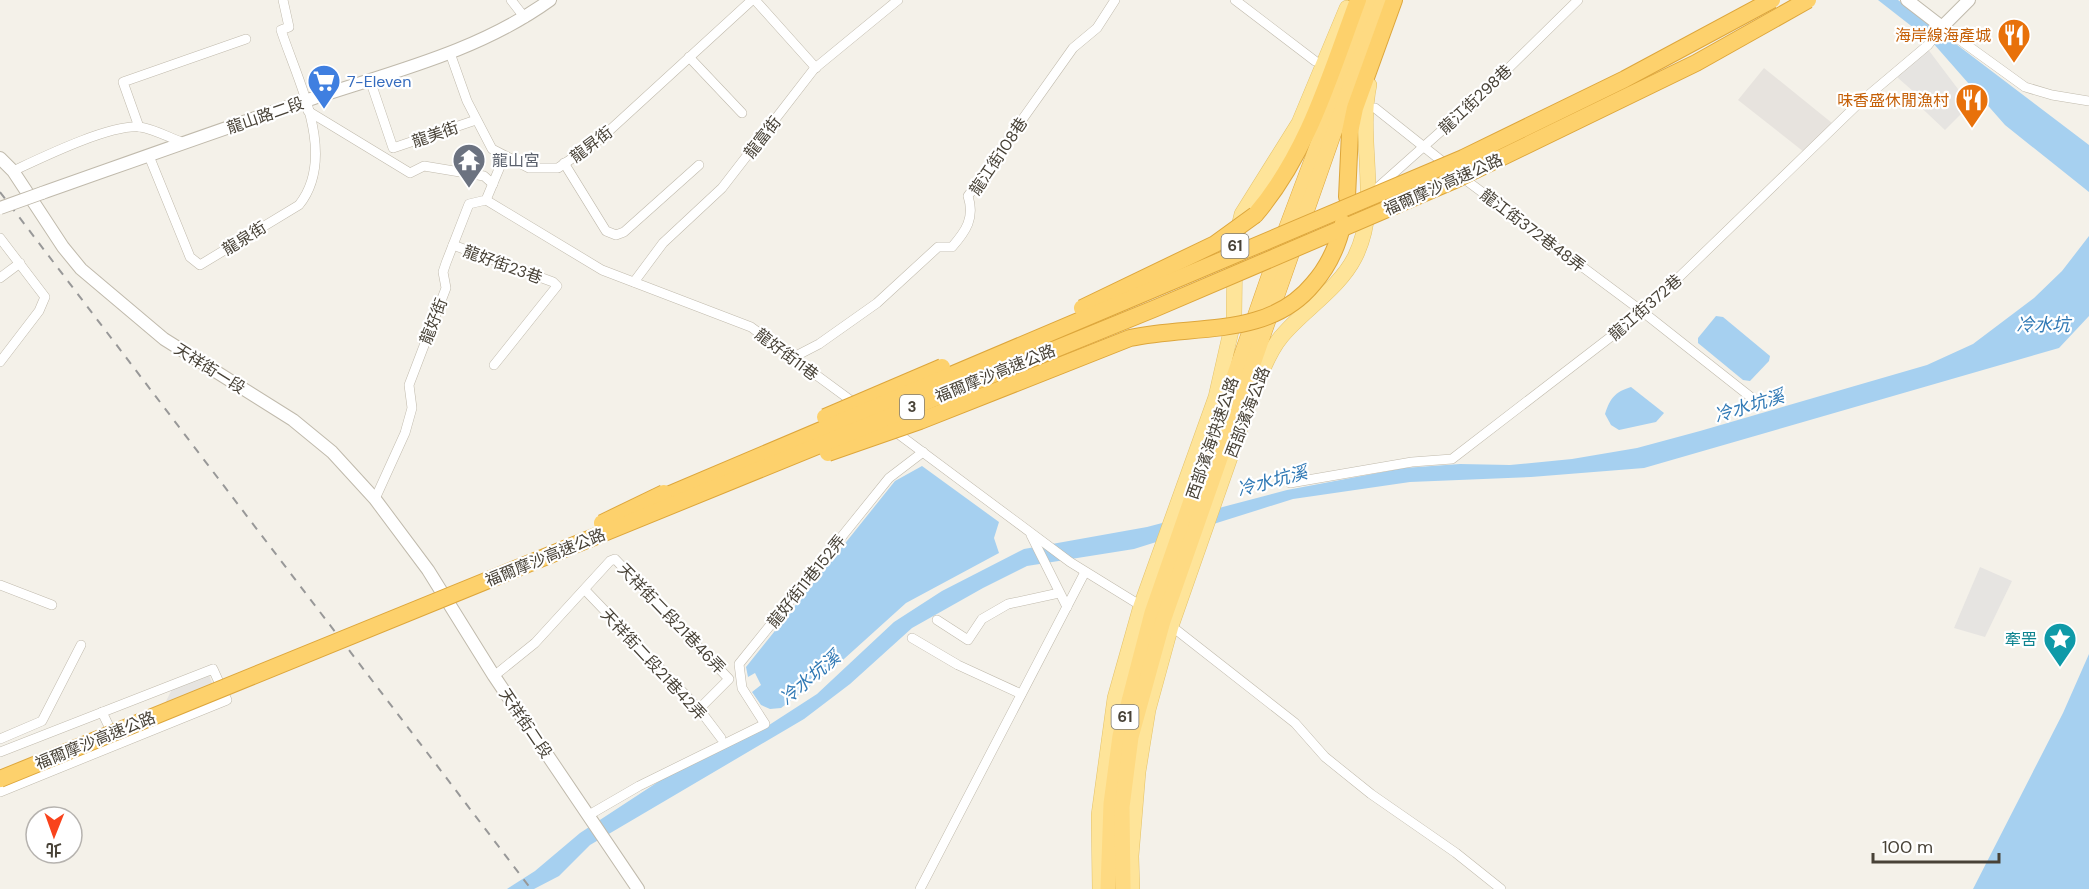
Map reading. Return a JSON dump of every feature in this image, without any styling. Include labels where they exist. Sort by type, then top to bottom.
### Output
[{"type":"highway","points":[[602,523],[876,393],[1052,323],[1215,244],[1255,215],[1287,173],[1300,150],[1359,0]]},
{"type":"highway","name":"西部濱海快速公路","points":[[1123,889],[1122,807],[1131,737],[1157,616],[1166,552],[1190,500],[1277,253],[1372,0]]},
{"type":"highway","name":"西部濱海快速公路","points":[[1108,889],[1111,804],[1120,736],[1157,616],[1213,491],[1359,61],[1384,0]]},
{"type":"highway","points":[[791,457],[822,455],[909,424],[1130,338],[1152,333],[1241,325],[1263,320],[1297,301],[1319,278],[1335,248],[1347,197],[1350,132],[1355,108],[1394,0]]},
{"type":"highway","name":"福爾摩沙高速公路","points":[[0,768],[602,523],[1463,158],[1625,79],[1772,0]]},
{"type":"highway","name":"福爾摩沙高速公路","points":[[0,779],[1156,308],[1455,180],[1696,63],[1808,0]]},
{"type":"main road","name":"西部濱海公路","points":[[1166,552],[1176,510],[1216,396],[1227,354],[1234,308],[1235,243],[1242,214],[1299,123],[1351,0]]},
{"type":"main road","name":"西部濱海公路","points":[[1100,889],[1099,815],[1115,698],[1203,534],[1213,491],[1255,386],[1274,349],[1297,320],[1334,285],[1355,258],[1365,231],[1369,193],[1364,134],[1365,108],[1370,85],[1402,0]]},
{"type":"main road","name":"西部濱海公路","points":[[1132,889],[1131,856],[1138,771],[1148,710],[1157,616]]},
{"type":"street","points":[[283,0],[289,27],[281,30],[306,106],[410,172],[424,166],[484,176],[493,184]]},
{"type":"street","points":[[511,0],[525,18]]},
{"type":"street","name":"龍山路二段","points":[[0,208],[184,143],[306,106],[370,80],[450,53],[503,30],[550,0]]},
{"type":"street","points":[[754,0],[816,68]]},
{"type":"street","name":"龍昇街","points":[[450,53],[467,101],[492,149],[529,168],[558,168],[599,140],[754,0]]},
{"type":"street","name":"龍富街","points":[[634,282],[663,243],[722,188],[816,68],[898,0]]},
{"type":"street","name":"龍江街108巷","points":[[792,358],[819,344],[878,303],[938,247],[951,247],[964,234],[972,208],[968,196],[1073,48],[1097,28],[1115,0]]},
{"type":"street","points":[[1235,0],[1315,61]]},
{"type":"street","name":"龍江街298巷","points":[[1369,193],[1381,187],[1476,100],[1578,0]]},
{"type":"street","points":[[1907,0],[2025,87],[2052,95],[2089,101]]},
{"type":"street","points":[[1941,27],[1969,0]]},
{"type":"street","name":"龍江街372巷","points":[[1290,483],[1412,462],[1452,459],[1643,312],[1858,104],[1928,45],[1941,27]]},
{"type":"street","points":[[139,127],[123,82],[246,39]]},
{"type":"street","points":[[689,57],[742,113]]},
{"type":"street","name":"龍美街","points":[[370,80],[393,148],[476,120]]},
{"type":"street","name":"龍泉街","points":[[149,156],[190,257],[200,266],[299,205],[309,192],[315,174],[317,151],[306,106]]},
{"type":"street","name":"龍江街372巷48弄","points":[[1375,108],[1423,148],[1643,312],[1757,402]]},
{"type":"street","points":[[13,171],[84,140],[139,127],[184,143]]},
{"type":"street","name":"龍好街","points":[[375,498],[405,433],[412,408],[409,385],[446,288],[443,272],[453,245],[470,204],[486,200],[504,157]]},
{"type":"street","name":"天祥街一段","points":[[0,158],[13,171],[63,247],[81,269],[164,339],[292,420],[332,452],[375,498],[428,570]]},
{"type":"street","points":[[564,164],[606,231],[615,236],[624,232],[699,165]]},
{"type":"street","name":"龍好街11巷","points":[[486,200],[602,270],[745,324],[764,334],[792,358],[1004,511],[1035,539],[1157,616],[1295,723],[1325,757],[1371,794],[1456,853],[1501,889]]},
{"type":"street","points":[[0,238],[45,297],[39,311],[0,362]]},
{"type":"street","name":"龍好街23巷","points":[[453,245],[553,282],[557,286],[494,365]]},
{"type":"street","points":[[0,278],[20,263]]},
{"type":"street","name":"龍好街11巷152弄","points":[[591,818],[765,724],[742,687],[739,664],[889,478],[924,452]]},
{"type":"street","points":[[1035,539],[1046,569],[1067,607]]},
{"type":"street","name":"天祥街二段21巷46弄","points":[[585,590],[610,561],[615,559],[729,678],[699,709]]},
{"type":"street","name":"天祥街二段","points":[[428,570],[463,622],[494,675],[612,847],[638,889]]},
{"type":"street","points":[[920,889],[1085,572]]},
{"type":"street","points":[[0,585],[52,605]]},
{"type":"street","points":[[494,675],[535,642],[585,590]]},
{"type":"street","name":"天祥街二段21巷42弄","points":[[585,590],[699,709],[721,738]]},
{"type":"street","points":[[937,620],[968,640],[982,619],[1008,604],[1059,593]]},
{"type":"street","points":[[912,638],[958,665],[1021,694]]},
{"type":"street","points":[[0,739],[42,721],[81,645]]},
{"type":"street","points":[[0,752],[213,669],[227,700],[0,792]]},
{"type":"street","points":[[102,712],[117,744]]},
{"type":"shaded area","points":[[1927,48],[1970,105],[1945,130],[1910,97],[1914,92],[1897,77]]},
{"type":"shaded area","points":[[1764,68],[1832,123],[1804,152],[1738,100]]},
{"type":"shaded area","points":[[1980,567],[2012,581],[1985,637],[1954,628]]},
{"type":"shaded area","points":[[209,675],[218,698],[155,724],[172,689]]},
{"type":"water","points":[[1878,0],[1898,0],[2089,145],[2089,192],[2005,125],[1933,43]]},
{"type":"water","name":"冷水坑","points":[[2089,236],[2089,316],[2059,348],[1644,468],[1531,477],[1410,482],[1293,499],[1134,549],[1027,566],[912,628],[850,684],[804,719],[590,845],[559,876],[534,889],[507,889],[535,871],[580,833],[667,776],[766,727],[817,694],[894,622],[942,591],[1024,549],[1147,527],[1287,490],[1404,468],[1460,464],[1510,465],[1572,459],[1637,448],[1927,365],[1973,344],[2034,298],[2062,271]]},
{"type":"water","points":[[1716,316],[1723,317],[1770,356],[1769,361],[1750,381],[1743,380],[1698,343],[1698,338]]},
{"type":"water","points":[[1631,387],[1664,413],[1656,422],[1619,430],[1611,425],[1605,414],[1614,396]]},
{"type":"water","name":"冷水坑溪","points":[[922,466],[999,522],[994,538],[999,553],[906,603],[834,668],[781,708],[770,709],[761,705],[752,692],[761,685],[755,673],[748,677],[746,667],[895,481]]},
{"type":"water","points":[[2089,654],[2089,889],[1973,889],[2063,713]]},
{"type":"railway","points":[[0,192],[531,889]]},
{"type":"place","name":"海岸線海產城","points":[[2014,64]]},
{"type":"place","name":"7-Eleven","points":[[324,110]]},
{"type":"place","name":"味香盛休閒漁村","points":[[1972,129]]},
{"type":"place","name":"龍山宮","points":[[469,189]]},
{"type":"place","name":"牽罟","points":[[2060,668]]}]
